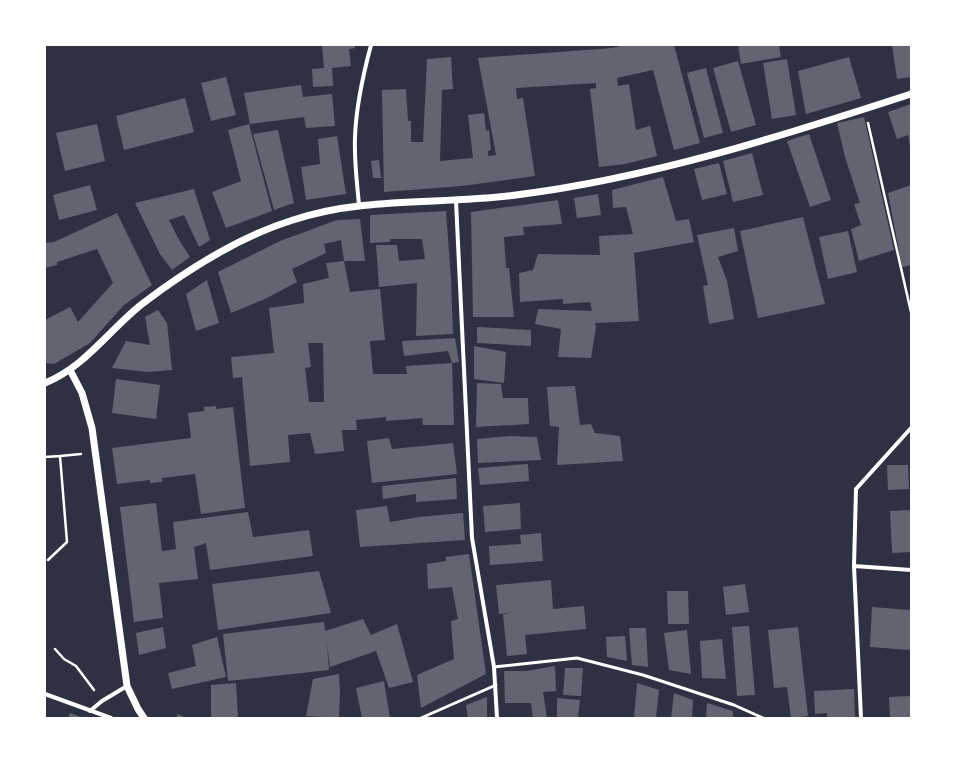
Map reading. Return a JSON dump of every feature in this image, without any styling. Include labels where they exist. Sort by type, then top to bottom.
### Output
[{"type":"street","points":[[359,205],[355,161],[355,137],[358,106],[371,45]]},
{"type":"street","points":[[45,383],[56,379],[85,359],[142,304],[213,256],[252,235],[292,220],[329,209],[359,205],[456,201],[516,195],[622,177],[756,142],[911,94]]},
{"type":"street","points":[[456,201],[472,538],[494,667],[497,718]]},
{"type":"street","points":[[70,370],[82,393],[92,428],[128,686],[138,709],[144,718]]},
{"type":"street","points":[[861,718],[854,566],[856,489],[911,428]]},
{"type":"street","points":[[854,566],[911,570]]},
{"type":"street","points":[[90,711],[102,701],[128,686]]},
{"type":"street","points":[[45,694],[111,718]]},
{"type":"lane","points":[[494,667],[577,658],[643,675],[734,705],[764,718]]},
{"type":"lane","points":[[421,718],[496,685]]},
{"type":"path","points":[[865,109],[911,312]]},
{"type":"path","points":[[45,457],[95,452]]},
{"type":"path","points":[[48,560],[67,542],[60,456]]},
{"type":"path","points":[[55,649],[64,659],[76,666],[102,701]]},
{"type":"building","points":[[322,45],[355,45],[355,48],[349,49],[351,66],[332,68],[333,86],[313,87],[312,69],[324,68]]},
{"type":"building","points":[[625,45],[674,45],[700,143],[674,150],[653,70],[617,78],[618,86],[629,84],[636,130],[650,126],[657,156],[625,164],[599,167],[590,89],[596,88],[596,83],[516,88],[517,99],[523,98],[535,176],[462,186],[384,192],[382,90],[406,89],[408,121],[411,121],[411,142],[423,142],[427,59],[451,57],[453,89],[442,90],[440,161],[473,158],[468,115],[484,113],[486,131],[489,130],[491,150],[488,151],[488,156],[496,155],[478,58],[612,48]]},
{"type":"building","points":[[738,45],[779,45],[781,57],[741,64]]},
{"type":"building","points":[[892,45],[911,45],[911,77],[897,79]]},
{"type":"building","points":[[849,57],[861,98],[806,114],[798,71]]},
{"type":"building","points":[[787,59],[796,115],[772,119],[763,63]]},
{"type":"building","points":[[738,61],[756,125],[731,132],[713,68]]},
{"type":"building","points":[[706,68],[723,133],[704,138],[687,73]]},
{"type":"building","points":[[226,77],[236,115],[211,121],[201,83]]},
{"type":"building","points":[[301,85],[303,97],[332,94],[335,126],[306,128],[304,117],[250,124],[244,93]]},
{"type":"building","points":[[185,98],[194,132],[124,150],[116,116]]},
{"type":"building","points":[[911,104],[910,147],[908,135],[897,139],[888,112]]},
{"type":"building","points":[[864,117],[894,250],[859,261],[851,229],[861,225],[854,204],[860,203],[845,157],[837,123]]},
{"type":"building","points":[[97,124],[105,161],[65,171],[56,133]]},
{"type":"building","points":[[249,124],[272,211],[226,228],[212,192],[241,181],[228,130]]},
{"type":"building","points":[[278,130],[294,203],[274,210],[253,134]]},
{"type":"building","points":[[809,134],[831,200],[810,207],[787,141]]},
{"type":"building","points":[[337,136],[346,194],[306,200],[301,167],[320,164],[318,139]]},
{"type":"building","points":[[752,153],[763,195],[733,202],[723,161]]},
{"type":"building","points":[[379,160],[381,178],[373,178],[371,161]]},
{"type":"building","points":[[719,163],[727,194],[702,200],[694,169]]},
{"type":"building","points":[[663,177],[676,221],[689,219],[694,242],[634,253],[639,321],[595,323],[596,327],[591,358],[558,357],[561,329],[535,324],[538,309],[592,311],[590,302],[563,304],[563,299],[520,302],[519,273],[533,270],[538,254],[600,255],[599,236],[633,234],[626,207],[613,208],[612,190]]},
{"type":"building","points":[[90,185],[97,210],[59,220],[53,195]]},
{"type":"building","points":[[911,185],[911,265],[902,267],[888,193]]},
{"type":"building","points":[[194,189],[210,240],[199,247],[184,215],[169,220],[190,257],[172,270],[160,254],[135,203]]},
{"type":"building","points":[[598,194],[601,215],[577,218],[574,198]]},
{"type":"building","points":[[558,200],[562,224],[523,227],[524,235],[504,237],[506,268],[509,268],[514,317],[473,317],[471,212]]},
{"type":"building","points":[[446,211],[453,334],[416,336],[417,283],[379,287],[376,245],[397,245],[399,261],[425,259],[422,239],[390,239],[390,242],[370,243],[370,215]]},
{"type":"building","points":[[117,213],[152,285],[124,305],[90,343],[54,364],[45,363],[45,320],[70,307],[78,322],[113,283],[97,249],[57,262],[57,265],[45,268],[45,243],[54,242]]},
{"type":"building","points":[[803,217],[825,304],[758,318],[740,231]]},
{"type":"building","points":[[360,219],[365,261],[344,261],[341,240],[324,244],[326,253],[292,269],[297,282],[265,299],[231,313],[218,272],[280,241],[337,220]]},
{"type":"building","points":[[734,228],[738,251],[718,257],[727,281],[734,319],[709,324],[703,286],[708,285],[697,235]]},
{"type":"building","points":[[848,231],[857,272],[828,279],[819,237]]},
{"type":"building","points":[[344,261],[350,292],[380,289],[385,340],[370,341],[373,374],[407,374],[406,366],[452,363],[454,425],[423,425],[422,418],[386,421],[386,417],[356,420],[357,430],[342,430],[344,451],[315,454],[310,433],[288,435],[290,462],[250,466],[242,377],[233,378],[231,357],[274,353],[269,308],[304,303],[303,284],[329,278],[326,263]],"holes":[[[308,343],[323,343],[324,402],[309,402],[305,368],[311,367]]]},
{"type":"building","points":[[207,280],[219,323],[196,331],[186,294]]},
{"type":"building","points":[[158,310],[167,323],[172,370],[147,372],[112,368],[126,341],[150,345],[145,317]]},
{"type":"building","points":[[477,327],[531,330],[531,346],[477,343]]},
{"type":"building","points":[[455,338],[459,362],[452,363],[448,351],[404,356],[402,341]]},
{"type":"building","points":[[474,346],[506,352],[504,383],[474,379]]},
{"type":"building","points":[[116,379],[160,385],[156,419],[112,413]]},
{"type":"building","points":[[477,383],[501,384],[503,398],[528,398],[529,424],[476,427]]},
{"type":"building","points":[[575,386],[580,425],[591,424],[595,433],[620,436],[623,461],[557,465],[559,427],[550,426],[547,387]]},
{"type":"building","points":[[216,406],[216,409],[233,407],[245,508],[201,514],[195,474],[162,478],[162,482],[150,483],[150,480],[117,484],[112,448],[191,438],[188,413],[204,411],[204,407]]},
{"type":"building","points":[[509,436],[537,437],[541,460],[478,463],[477,439]]},
{"type":"building","points":[[389,438],[392,449],[453,443],[457,474],[372,483],[367,441]]},
{"type":"building","points":[[528,464],[529,481],[480,485],[478,468]]},
{"type":"building","points":[[887,465],[908,465],[909,489],[888,490]]},
{"type":"building","points":[[456,478],[457,499],[416,502],[416,494],[383,499],[382,486]]},
{"type":"building","points":[[156,503],[162,551],[176,549],[173,522],[248,512],[253,537],[309,530],[313,556],[210,570],[206,543],[194,547],[198,579],[159,583],[163,618],[134,622],[120,507]]},
{"type":"building","points":[[520,503],[521,529],[485,532],[483,506]]},
{"type":"building","points":[[387,506],[390,522],[419,517],[463,513],[465,540],[360,547],[356,510]]},
{"type":"building","points":[[911,510],[911,552],[892,553],[890,511]]},
{"type":"building","points":[[541,533],[543,561],[490,565],[489,546],[521,544],[520,535]]},
{"type":"building","points":[[469,554],[486,674],[421,708],[417,675],[454,659],[451,621],[458,619],[452,587],[428,589],[427,564],[446,561],[446,557]]},
{"type":"building","points":[[319,571],[331,613],[218,630],[212,584]]},
{"type":"building","points":[[551,580],[553,609],[584,606],[586,629],[525,635],[527,654],[507,656],[503,614],[517,612],[499,614],[496,585]]},
{"type":"building","points":[[745,584],[749,612],[726,615],[723,587]]},
{"type":"building","points":[[667,591],[688,591],[689,624],[668,624]]},
{"type":"building","points":[[872,607],[911,610],[911,650],[870,647]]},
{"type":"building","points":[[363,619],[371,635],[397,624],[413,682],[389,688],[376,651],[330,667],[327,643],[329,670],[228,681],[223,634],[324,622],[325,631]]},
{"type":"building","points":[[749,626],[755,695],[737,696],[732,627]]},
{"type":"building","points":[[163,627],[166,648],[139,655],[136,633]]},
{"type":"building","points":[[798,627],[808,716],[791,718],[787,687],[774,688],[768,630]]},
{"type":"building","points":[[629,628],[646,628],[648,667],[632,665]]},
{"type":"building","points":[[687,630],[691,674],[669,670],[664,633]]},
{"type":"building","points":[[625,636],[627,661],[607,657],[606,637]]},
{"type":"building","points":[[217,637],[226,677],[172,689],[168,673],[196,666],[192,645]]},
{"type":"building","points":[[722,639],[726,679],[702,678],[700,641]]},
{"type":"building","points":[[555,666],[556,691],[543,692],[547,718],[533,718],[531,703],[505,703],[504,671],[526,671]]},
{"type":"building","points":[[565,668],[583,668],[581,696],[563,695]]},
{"type":"building","points":[[339,674],[339,718],[306,716],[313,679]]},
{"type":"building","points":[[384,681],[390,718],[362,718],[356,688]]},
{"type":"building","points":[[236,683],[238,718],[211,718],[211,685]]},
{"type":"building","points":[[637,683],[659,690],[656,718],[634,718]]},
{"type":"building","points":[[854,689],[855,718],[827,718],[827,713],[815,714],[814,691]]},
{"type":"building","points":[[674,693],[693,700],[692,718],[671,718]]},
{"type":"building","points":[[911,696],[911,718],[890,718],[889,697]]},
{"type":"building","points":[[487,697],[487,718],[468,718],[466,705]]},
{"type":"building","points":[[557,698],[580,700],[578,718],[557,718]]},
{"type":"building","points":[[707,703],[733,711],[733,718],[706,718]]},
{"type":"building","points":[[70,713],[84,718],[68,718]]},
{"type":"building","points":[[178,714],[186,718],[176,718]]}]
